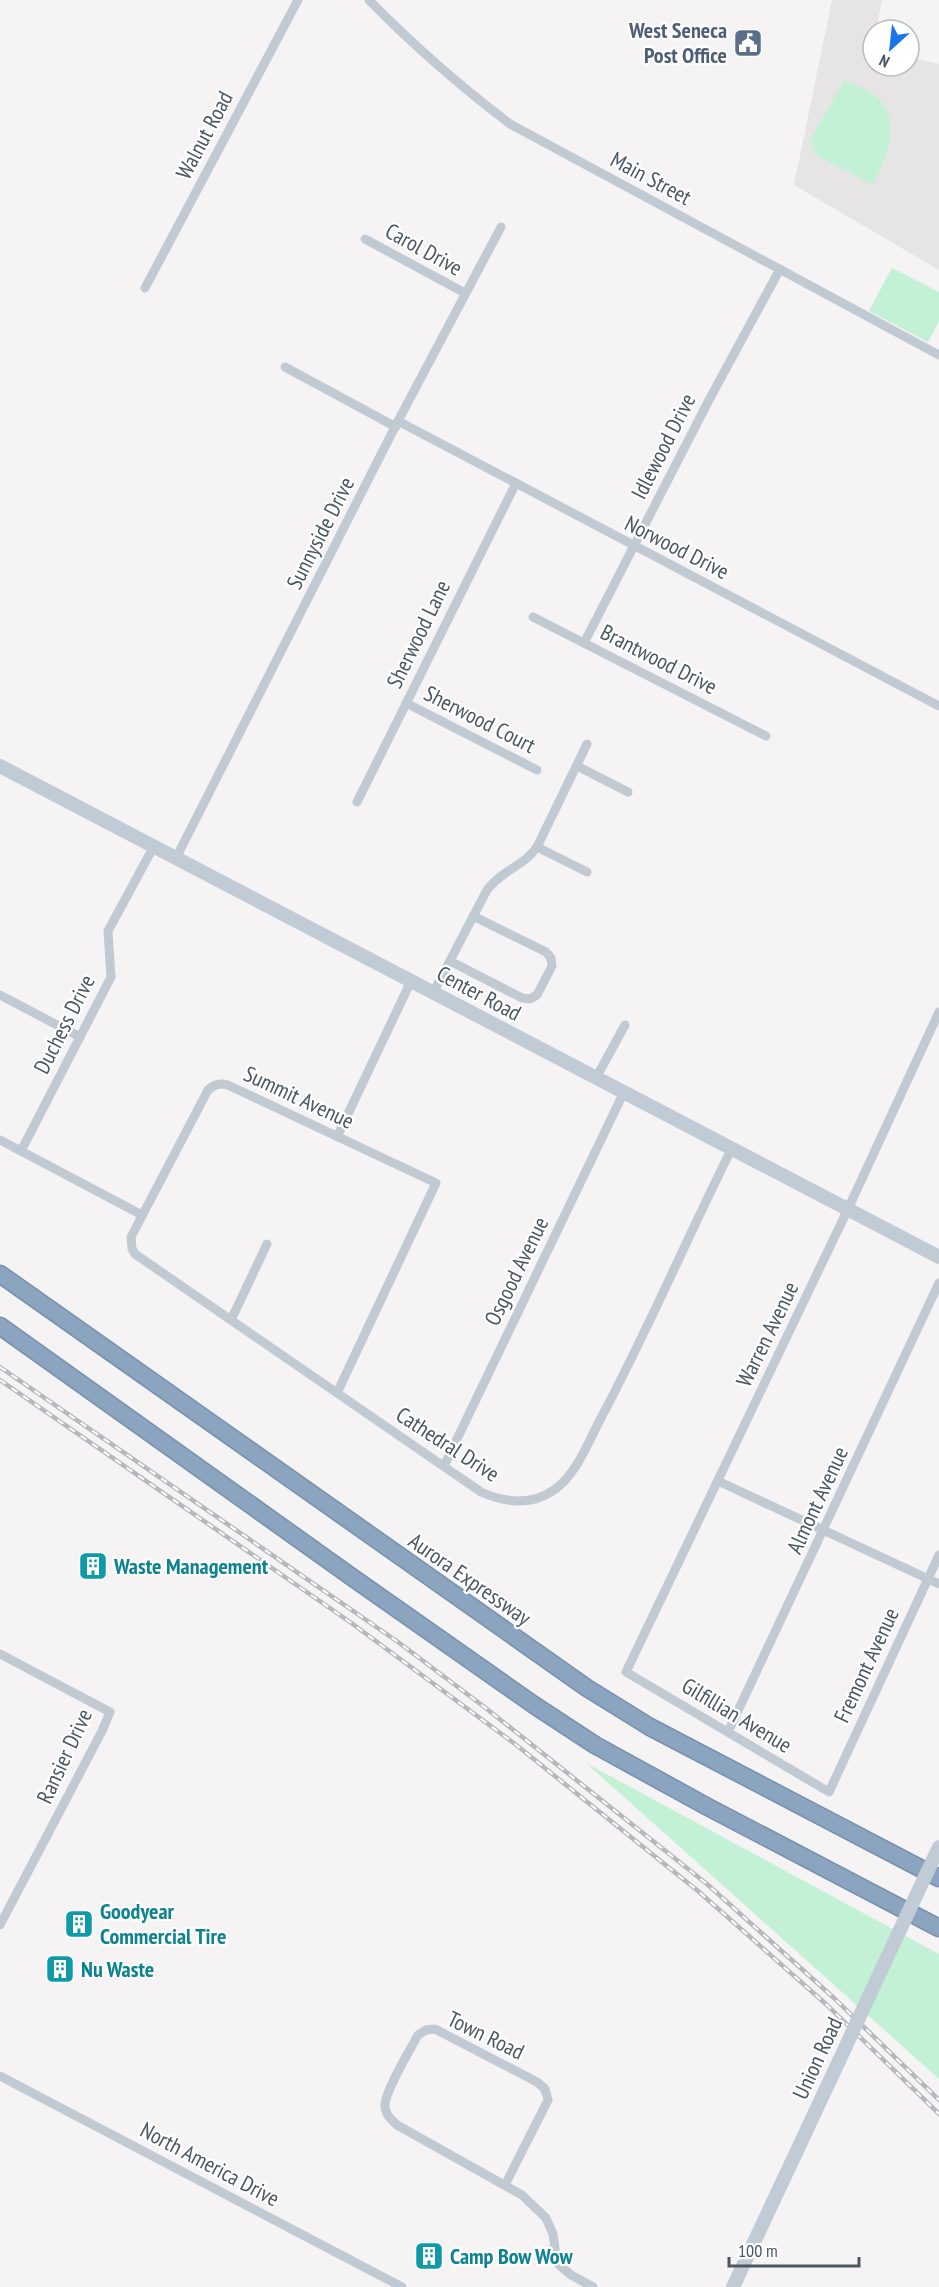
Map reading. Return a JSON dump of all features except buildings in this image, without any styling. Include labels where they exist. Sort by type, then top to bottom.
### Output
[{"type":"highway","name":"Aurora Expressway","points":[[0,1274],[587,1688],[650,1727],[939,1878]]},
{"type":"highway","points":[[0,1326],[356,1580],[595,1745],[939,1928]]},
{"type":"main road","name":"Center Road","points":[[0,766],[939,1257]]},
{"type":"main road","name":"Union Road","points":[[733,2287],[939,1847]]},
{"type":"street","name":"Walnut Road","points":[[145,288],[298,0]]},
{"type":"street","name":"Main Street","points":[[369,0],[414,45],[510,124],[939,355]]},
{"type":"street","name":"Sunnyside Drive","points":[[176,858],[397,424],[501,227]]},
{"type":"street","name":"Carol Drive","points":[[365,239],[465,294]]},
{"type":"street","name":"Idlewood Drive","points":[[584,643],[780,269]]},
{"type":"street","name":"Norwood Drive","points":[[285,367],[516,483],[633,546],[938,702]]},
{"type":"street","name":"Sherwood Lane","points":[[357,802],[516,483]]},
{"type":"street","name":"Brantwood Drive","points":[[533,617],[766,736]]},
{"type":"street","name":"Sherwood Court","points":[[406,703],[537,770]]},
{"type":"street","points":[[433,993],[487,890],[496,878],[531,856],[537,847],[587,744]]},
{"type":"street","points":[[577,766],[628,792]]},
{"type":"street","name":"Duchess Drive","points":[[21,1151],[111,977],[108,931],[154,846]]},
{"type":"street","points":[[537,847],[587,872]]},
{"type":"street","points":[[450,961],[522,998],[530,999],[537,995],[552,966],[551,958],[546,952],[474,916]]},
{"type":"street","points":[[337,1137],[411,981]]},
{"type":"street","points":[[0,995],[80,1037]]},
{"type":"street","name":"Warren Avenue","points":[[626,1672],[849,1209],[939,1012]]},
{"type":"street","points":[[596,1078],[625,1025]]},
{"type":"street","name":"Summit Avenue","points":[[142,1215],[208,1090],[218,1084],[228,1085],[436,1183],[337,1393]]},
{"type":"street","name":"Osgood Avenue","points":[[444,1466],[624,1092]]},
{"type":"street","points":[[0,1140],[142,1215]]},
{"type":"street","name":"Cathedral Drive","points":[[142,1215],[131,1237],[135,1254],[481,1492],[510,1501],[531,1500],[542,1497],[563,1482],[573,1471],[620,1383],[732,1148]]},
{"type":"street","points":[[231,1320],[267,1244]]},
{"type":"street","name":"Almont Avenue","points":[[728,1732],[939,1283]]},
{"type":"street","points":[[718,1481],[939,1584]]},
{"type":"street","name":"Fremont Avenue","points":[[829,1792],[939,1555]]},
{"type":"street","name":"Ransier Drive","points":[[0,1654],[110,1712],[0,1925]]},
{"type":"street","name":"Gilfillian Avenue","points":[[626,1672],[829,1792]]},
{"type":"street","name":"Town Road","points":[[505,2185],[548,2100],[545,2089],[537,2082],[435,2029],[426,2030],[418,2035],[388,2094],[385,2105],[388,2116],[397,2125],[522,2195],[546,2218],[553,2234],[558,2263],[570,2275],[593,2287]]},
{"type":"street","name":"North America Drive","points":[[0,2076],[402,2287]]},
{"type":"shaded area","points":[[832,0],[882,0],[878,18],[861,18],[861,78],[921,78],[921,60],[939,64],[939,270],[794,185]]},
{"type":"green space","points":[[844,80],[870,92],[881,101],[888,112],[890,136],[888,149],[873,185],[816,155],[810,141]]},
{"type":"green space","points":[[892,268],[939,292],[939,321],[928,342],[869,311]]},
{"type":"green space","points":[[586,1763],[939,1954],[939,2079]]},
{"type":"railway","points":[[0,1367],[398,1642],[487,1709],[707,1884],[834,1998],[939,2100]]},
{"type":"railway","points":[[0,1380],[350,1622],[515,1744],[698,1891],[827,2005],[939,2114]]},
{"type":"place","name":"West Seneca Post Office","points":[[748,43]]},
{"type":"place","name":"Waste Management","points":[[93,1566]]},
{"type":"place","name":"Goodyear Commercial Tire","points":[[79,1924]]},
{"type":"place","name":"Nu Waste","points":[[60,1969]]},
{"type":"place","name":"Camp Bow Wow","points":[[429,2256]]}]
